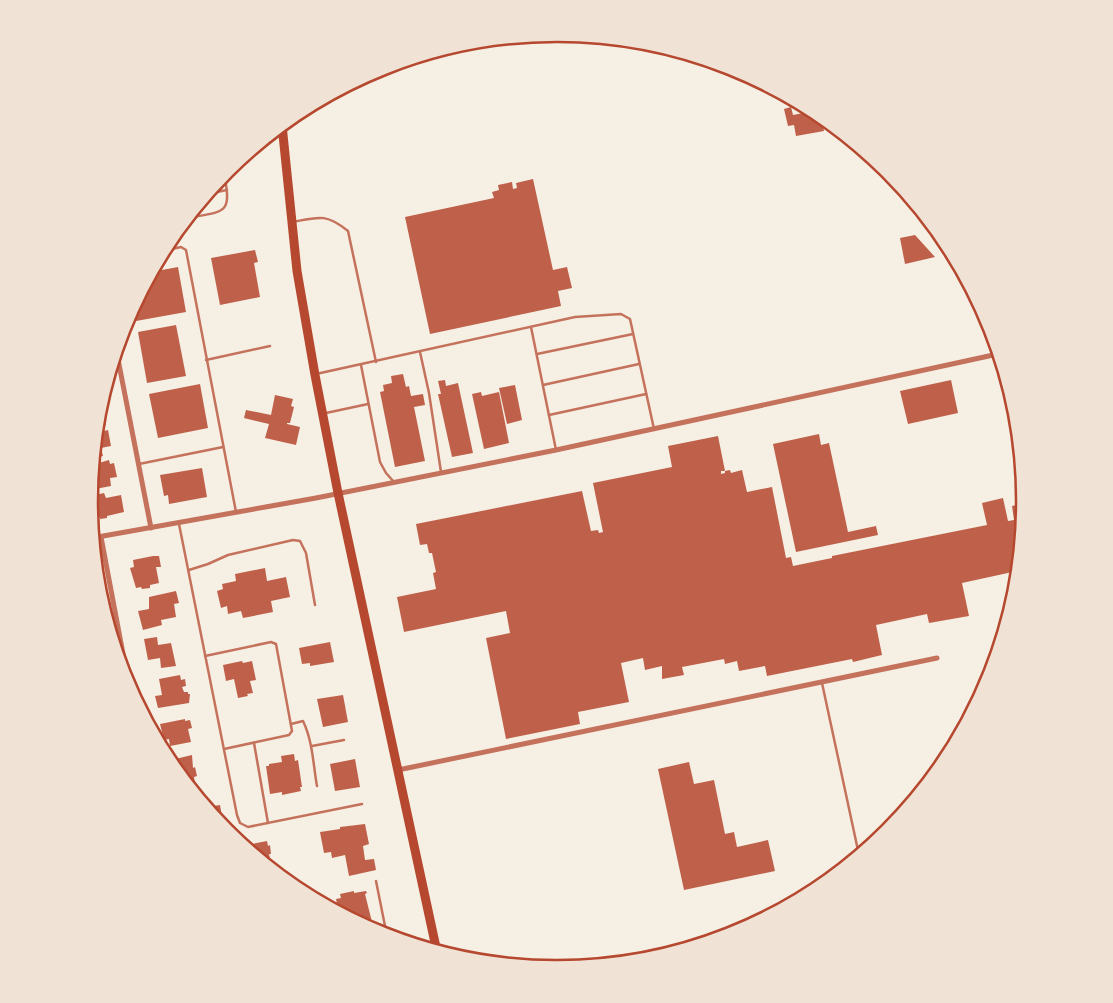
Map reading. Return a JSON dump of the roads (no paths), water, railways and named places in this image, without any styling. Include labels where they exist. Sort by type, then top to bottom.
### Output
[{"type":"main road","points":[[283,133],[297,271],[314,375],[435,944]]},
{"type":"street","points":[[122,650],[101,537],[179,524],[556,450],[991,355]]},
{"type":"street","points":[[119,364],[151,528]]},
{"type":"street","points":[[398,770],[937,658]]},
{"type":"lane","points":[[197,216],[221,210],[226,206],[228,198],[226,183]]},
{"type":"lane","points":[[218,192],[227,190]]},
{"type":"lane","points":[[292,222],[321,217],[338,223],[348,230],[376,362]]},
{"type":"lane","points":[[173,249],[181,247],[186,250],[236,513]]},
{"type":"lane","points":[[314,375],[575,317],[621,314],[630,319],[654,429]]},
{"type":"lane","points":[[531,327],[556,450]]},
{"type":"lane","points":[[537,354],[633,334]]},
{"type":"lane","points":[[206,360],[270,346]]},
{"type":"lane","points":[[420,352],[429,393],[441,473]]},
{"type":"lane","points":[[543,385],[640,364]]},
{"type":"lane","points":[[361,365],[380,462],[386,473],[395,482]]},
{"type":"lane","points":[[549,415],[646,394]]},
{"type":"lane","points":[[323,414],[368,404]]},
{"type":"lane","points":[[139,464],[222,447]]},
{"type":"lane","points":[[179,524],[237,816],[240,823],[248,827],[362,804]]},
{"type":"lane","points":[[188,570],[228,555],[293,540],[300,541],[306,553],[315,605]]},
{"type":"lane","points":[[205,656],[271,642],[276,644],[292,731],[289,735],[224,749]]},
{"type":"lane","points":[[822,681],[858,848]]},
{"type":"lane","points":[[291,724],[303,722],[309,733],[312,746],[312,761],[318,786]]},
{"type":"lane","points":[[312,746],[344,740]]},
{"type":"lane","points":[[254,743],[268,823]]},
{"type":"lane","points":[[376,881],[385,928]]}]
